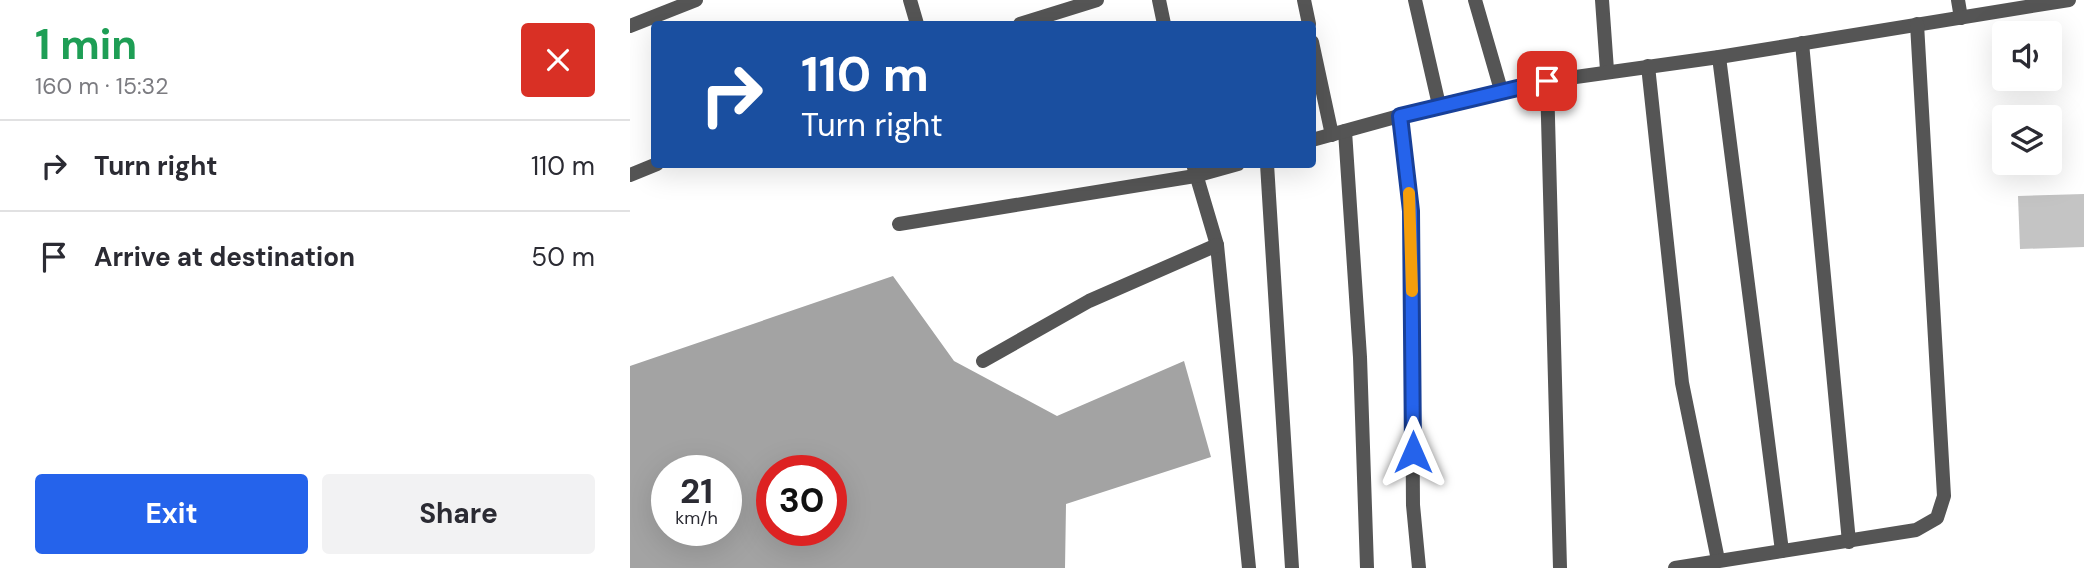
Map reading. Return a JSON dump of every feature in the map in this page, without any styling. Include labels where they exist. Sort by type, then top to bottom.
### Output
[{"type":"street","points":[[630,26],[696,0]]},
{"type":"street","points":[[910,0],[916,21]]},
{"type":"street","points":[[1030,21],[1097,0]]},
{"type":"street","points":[[1159,0],[1163,21]]},
{"type":"street","points":[[1304,0],[1308,21]]},
{"type":"street","points":[[1415,0],[1439,105]]},
{"type":"street","points":[[1475,0],[1501,90]]},
{"type":"street","points":[[1602,0],[1607,70]]},
{"type":"street","points":[[1958,0],[1961,18]]},
{"type":"street","points":[[1316,139],[1439,105],[1547,81],[1607,70],[1718,57],[2069,0]]},
{"type":"street","points":[[1675,568],[1916,530],[1937,518],[1944,496],[1917,24]]},
{"type":"street","points":[[1802,43],[1849,542]]},
{"type":"street","points":[[1316,56],[1338,133],[1360,357],[1367,568]]},
{"type":"street","points":[[1718,57],[1782,551]]},
{"type":"street","points":[[1648,66],[1682,383],[1718,560]]},
{"type":"street","points":[[1547,81],[1560,568]]},
{"type":"street","points":[[1400,116],[1411,211],[1413,505],[1419,568]]},
{"type":"street","points":[[630,175],[651,166]]},
{"type":"street","points":[[900,224],[1213,168]]},
{"type":"street","points":[[1267,168],[1292,568]]},
{"type":"street","points":[[1194,171],[1217,245],[1249,568]]},
{"type":"street","points":[[983,361],[1090,301],[1217,245]]},
{"type":"shaded area","points":[[893,276],[954,361],[1057,416],[1184,361],[1211,457],[1066,504],[1065,568],[630,568],[630,366]]},
{"type":"building","points":[[2084,194],[2084,247],[2020,249],[2018,196]]},
{"type":"slow traffic","points":[[1409,193],[1412,291]]},
{"type":"route","points":[[1413,452],[1411,211],[1400,116],[1547,81]]}]
